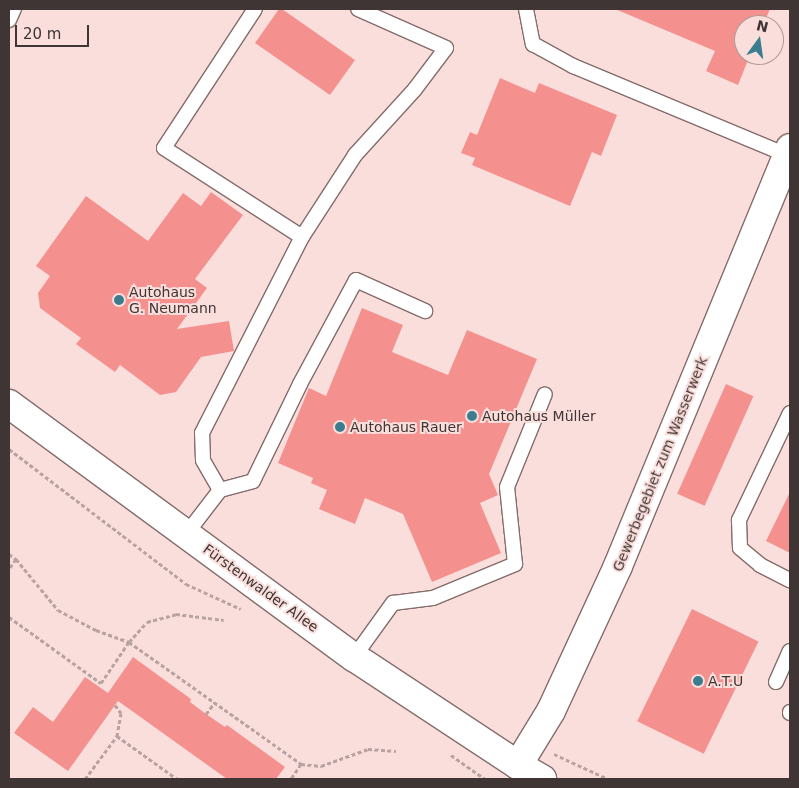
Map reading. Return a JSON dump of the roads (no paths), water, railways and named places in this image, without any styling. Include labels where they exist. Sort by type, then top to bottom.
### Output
[{"type":"main road","name":"Gewerbegebiet zum Wasserwerk","points":[[534,769],[551,710],[618,566],[787,163]]},
{"type":"main road","name":"Fürstenwalder Allee","points":[[9,404],[354,656],[534,769]]},
{"type":"lane","points":[[9,20],[14,9]]},
{"type":"lane","points":[[255,9],[164,148],[302,238]]},
{"type":"lane","points":[[220,490],[203,460],[202,433],[302,238],[356,155],[415,88],[446,48],[358,9]]},
{"type":"lane","name":"Gewerbegebiet zum Wasserwerk","points":[[526,9],[533,44],[573,66],[787,163]]},
{"type":"lane","points":[[187,534],[220,490],[253,481],[300,384],[356,280],[426,311]]},
{"type":"lane","points":[[354,656],[393,603],[433,598],[515,564],[507,488],[545,394]]},
{"type":"lane","points":[[790,413],[738,520],[740,548],[760,566],[790,580]]},
{"type":"lane","points":[[776,682],[790,651]]},
{"type":"place","name":"Autohaus G. Neumann","points":[[119,300]]},
{"type":"place","name":"Autohaus Müller","points":[[472,416]]},
{"type":"place","name":"Autohaus Rauer","points":[[340,427]]},
{"type":"place","name":"A.T.U","points":[[698,681]]}]
